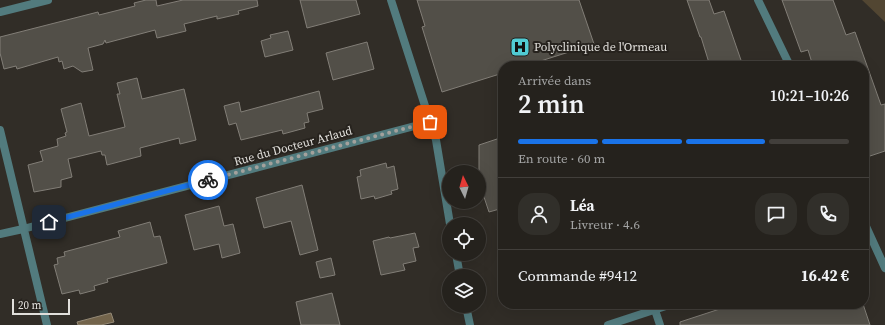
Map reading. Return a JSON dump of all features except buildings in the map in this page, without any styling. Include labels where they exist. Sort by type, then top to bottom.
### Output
[{"type":"street","points":[[0,12],[48,0]]},
{"type":"street","points":[[391,0],[436,140],[449,217]]},
{"type":"street","points":[[758,0],[788,61]]},
{"type":"street","name":"Rue du Docteur Arlaud","points":[[0,234],[430,122]]},
{"type":"street","points":[[0,130],[47,325]]},
{"type":"street","points":[[869,239],[885,268]]},
{"type":"street","points":[[608,325],[658,309]]},
{"type":"street","points":[[655,310],[660,325]]},
{"type":"street","points":[[467,313],[470,325]]},
{"type":"shaded area","points":[[862,0],[885,0],[885,22]]},
{"type":"shaded area","points":[[111,313],[114,322],[101,325],[78,325],[77,322]]},
{"type":"way so far","points":[[208,180],[430,122]]},
{"type":"place","name":"Polyclinique de l'Ormeau","points":[[520,47]]},
{"type":"route","points":[[49,222],[208,180]]}]
